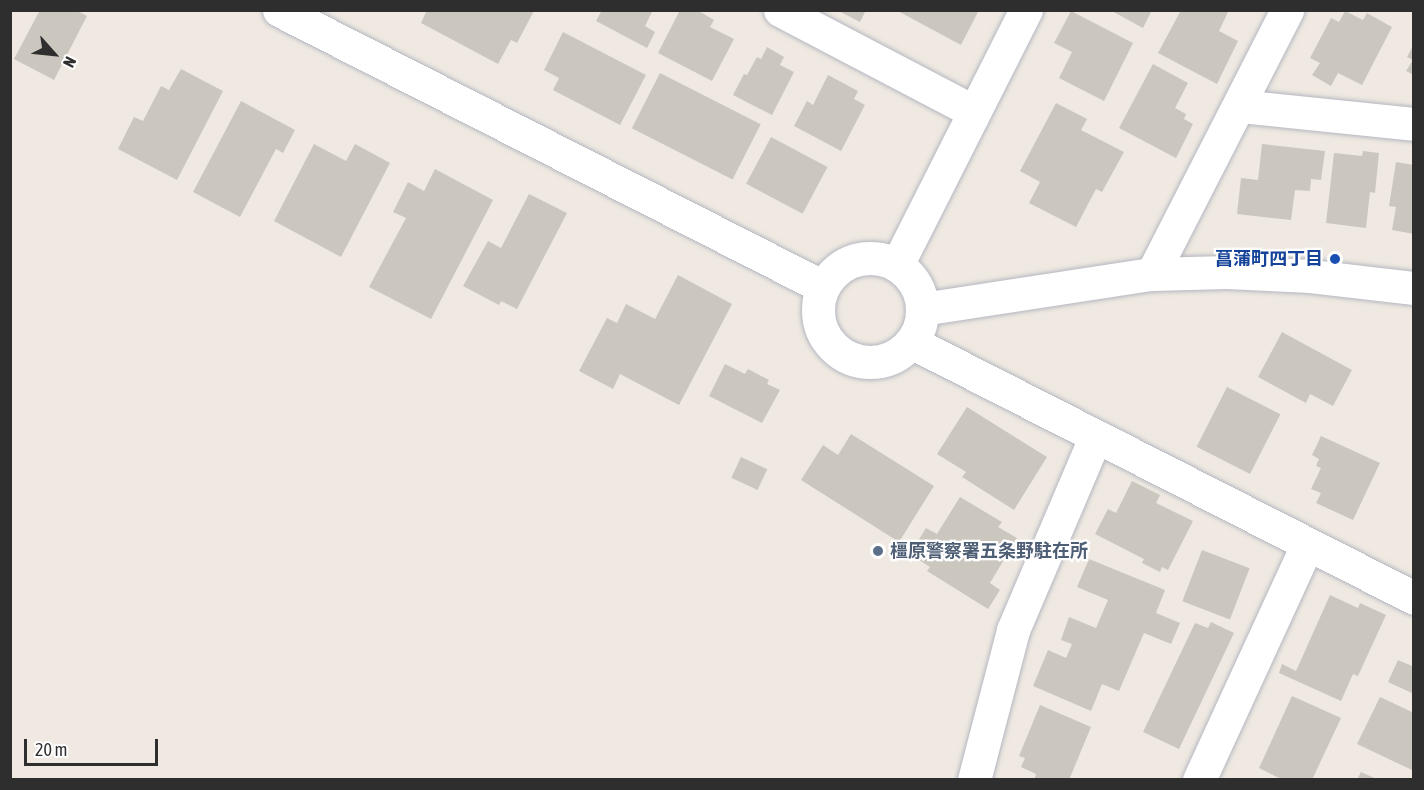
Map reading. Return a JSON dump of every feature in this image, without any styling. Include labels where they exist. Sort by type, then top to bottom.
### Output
[{"type":"street","points":[[279,10],[823,287]]},
{"type":"street","points":[[780,10],[974,111]]},
{"type":"street","points":[[897,265],[1026,10]]},
{"type":"street","points":[[1152,274],[1287,10]]},
{"type":"street","points":[[1239,106],[1413,124]]},
{"type":"street","points":[[864,258],[882,259],[897,265],[910,277],[919,292],[922,309],[919,327],[911,342],[898,353],[883,360],[866,362],[850,358],[835,349],[825,336],[819,320],[818,303],[823,287],[833,273],[847,262],[864,258]]},
{"type":"street","points":[[922,309],[1152,274],[1227,272],[1286,275],[1413,288]]},
{"type":"street","points":[[911,342],[1095,438],[1413,598]]},
{"type":"street","points":[[974,780],[1013,630],[1095,438]]},
{"type":"street","points":[[1199,780],[1307,545]]},
{"type":"building","points":[[40,10],[76,10],[87,16],[54,80],[14,59]]},
{"type":"building","points":[[427,10],[534,11],[517,43],[511,40],[498,64],[421,23]]},
{"type":"building","points":[[602,10],[653,10],[645,26],[655,32],[647,48],[596,21]]},
{"type":"building","points":[[680,10],[697,10],[714,20],[710,27],[734,39],[712,81],[658,53]]},
{"type":"building","points":[[837,10],[866,10],[860,22]]},
{"type":"building","points":[[896,10],[979,10],[961,45]]},
{"type":"building","points":[[1110,10],[1152,10],[1143,28]]},
{"type":"building","points":[[1181,10],[1229,10],[1219,31],[1238,41],[1217,84],[1158,53]]},
{"type":"building","points":[[1071,11],[1133,43],[1104,101],[1059,78],[1072,52],[1054,43]]},
{"type":"building","points":[[1345,11],[1363,20],[1367,13],[1392,27],[1362,85],[1338,73],[1331,86],[1312,75],[1320,63],[1310,58],[1331,18],[1339,22]]},
{"type":"building","points":[[563,32],[646,75],[620,125],[553,90],[559,78],[544,70]]},
{"type":"building","points":[[1414,44],[1414,75],[1406,71],[1413,60],[1407,57]]},
{"type":"building","points":[[767,47],[784,57],[780,65],[794,72],[772,115],[733,95],[744,74],[747,75],[757,57],[761,59]]},
{"type":"building","points":[[1153,64],[1188,83],[1175,108],[1186,114],[1184,119],[1193,124],[1176,158],[1119,128]]},
{"type":"building","points":[[181,69],[223,91],[177,180],[118,149],[134,117],[143,121],[161,86],[169,90]]},
{"type":"building","points":[[660,73],[761,124],[733,180],[632,128]]},
{"type":"building","points":[[828,75],[858,91],[854,99],[865,105],[841,151],[794,126],[807,101],[813,105]]},
{"type":"building","points":[[241,101],[295,130],[283,153],[276,149],[240,217],[193,192]]},
{"type":"building","points":[[1056,103],[1087,119],[1081,130],[1124,152],[1102,192],[1096,189],[1076,227],[1029,203],[1040,182],[1020,171]]},
{"type":"building","points":[[771,137],[828,167],[803,214],[746,184]]},
{"type":"building","points":[[314,144],[346,161],[355,144],[390,163],[341,257],[274,221]]},
{"type":"building","points":[[1262,144],[1325,151],[1321,180],[1311,179],[1310,191],[1295,190],[1291,220],[1237,214],[1241,178],[1258,180]]},
{"type":"building","points":[[1363,151],[1379,153],[1375,193],[1370,192],[1366,228],[1326,223],[1334,153],[1362,156]]},
{"type":"building","points":[[1396,162],[1414,165],[1414,234],[1392,230],[1396,207],[1389,206]]},
{"type":"building","points":[[435,169],[493,200],[431,319],[369,287],[406,218],[393,212],[408,182],[424,191]]},
{"type":"building","points":[[529,194],[567,213],[517,309],[501,301],[499,305],[463,286],[488,241],[501,248]]},
{"type":"building","points":[[678,275],[732,304],[679,405],[620,374],[613,389],[579,371],[607,318],[617,323],[626,304],[655,319]]},
{"type":"building","points":[[1282,332],[1352,370],[1333,406],[1310,394],[1306,403],[1258,377]]},
{"type":"building","points":[[725,364],[745,374],[748,369],[769,380],[767,384],[780,390],[762,423],[709,396]]},
{"type":"building","points":[[1227,387],[1280,414],[1250,474],[1197,447]]},
{"type":"building","points":[[967,407],[1047,457],[1014,510],[962,477],[966,472],[937,454]]},
{"type":"building","points":[[851,434],[934,486],[899,542],[801,480],[823,445],[838,455]]},
{"type":"building","points":[[1321,436],[1380,463],[1353,520],[1316,503],[1321,493],[1311,489],[1321,468],[1316,466],[1319,459],[1312,455]]},
{"type":"building","points":[[741,457],[767,469],[758,490],[731,478]]},
{"type":"building","points":[[1132,481],[1160,495],[1156,503],[1193,521],[1168,570],[1162,567],[1160,572],[1142,563],[1144,559],[1095,534],[1108,509],[1116,513]]},
{"type":"building","points":[[960,497],[1002,522],[998,527],[1017,538],[990,583],[1000,590],[988,609],[927,571],[930,567],[910,554],[926,528],[937,534]]},
{"type":"building","points":[[1202,550],[1250,568],[1230,620],[1182,601]]},
{"type":"building","points":[[1089,559],[1165,590],[1156,613],[1180,623],[1171,644],[1144,633],[1119,691],[1102,684],[1091,711],[1033,686],[1048,650],[1066,658],[1072,644],[1061,640],[1069,617],[1096,628],[1108,600],[1077,587]]},
{"type":"building","points":[[1330,595],[1358,608],[1360,603],[1386,615],[1358,676],[1353,674],[1341,701],[1279,673],[1282,664],[1296,671]]},
{"type":"building","points":[[1211,622],[1234,633],[1179,749],[1143,732],[1195,623],[1208,628]]},
{"type":"building","points":[[1398,660],[1412,666],[1414,663],[1414,694],[1388,682]]},
{"type":"building","points":[[1292,696],[1341,718],[1312,780],[1283,780],[1259,768]]},
{"type":"building","points":[[1380,697],[1414,713],[1414,771],[1357,744]]},
{"type":"building","points":[[1040,705],[1091,727],[1069,780],[1034,780],[1036,774],[1021,767],[1025,758],[1019,756]]},
{"type":"building","points":[[1361,772],[1379,780],[1357,780]]},
{"type":"place","name":"菖蒲町四丁目","points":[[1335,259]]},
{"type":"place","name":"橿原警察署五条野駐在所","points":[[878,551]]}]
